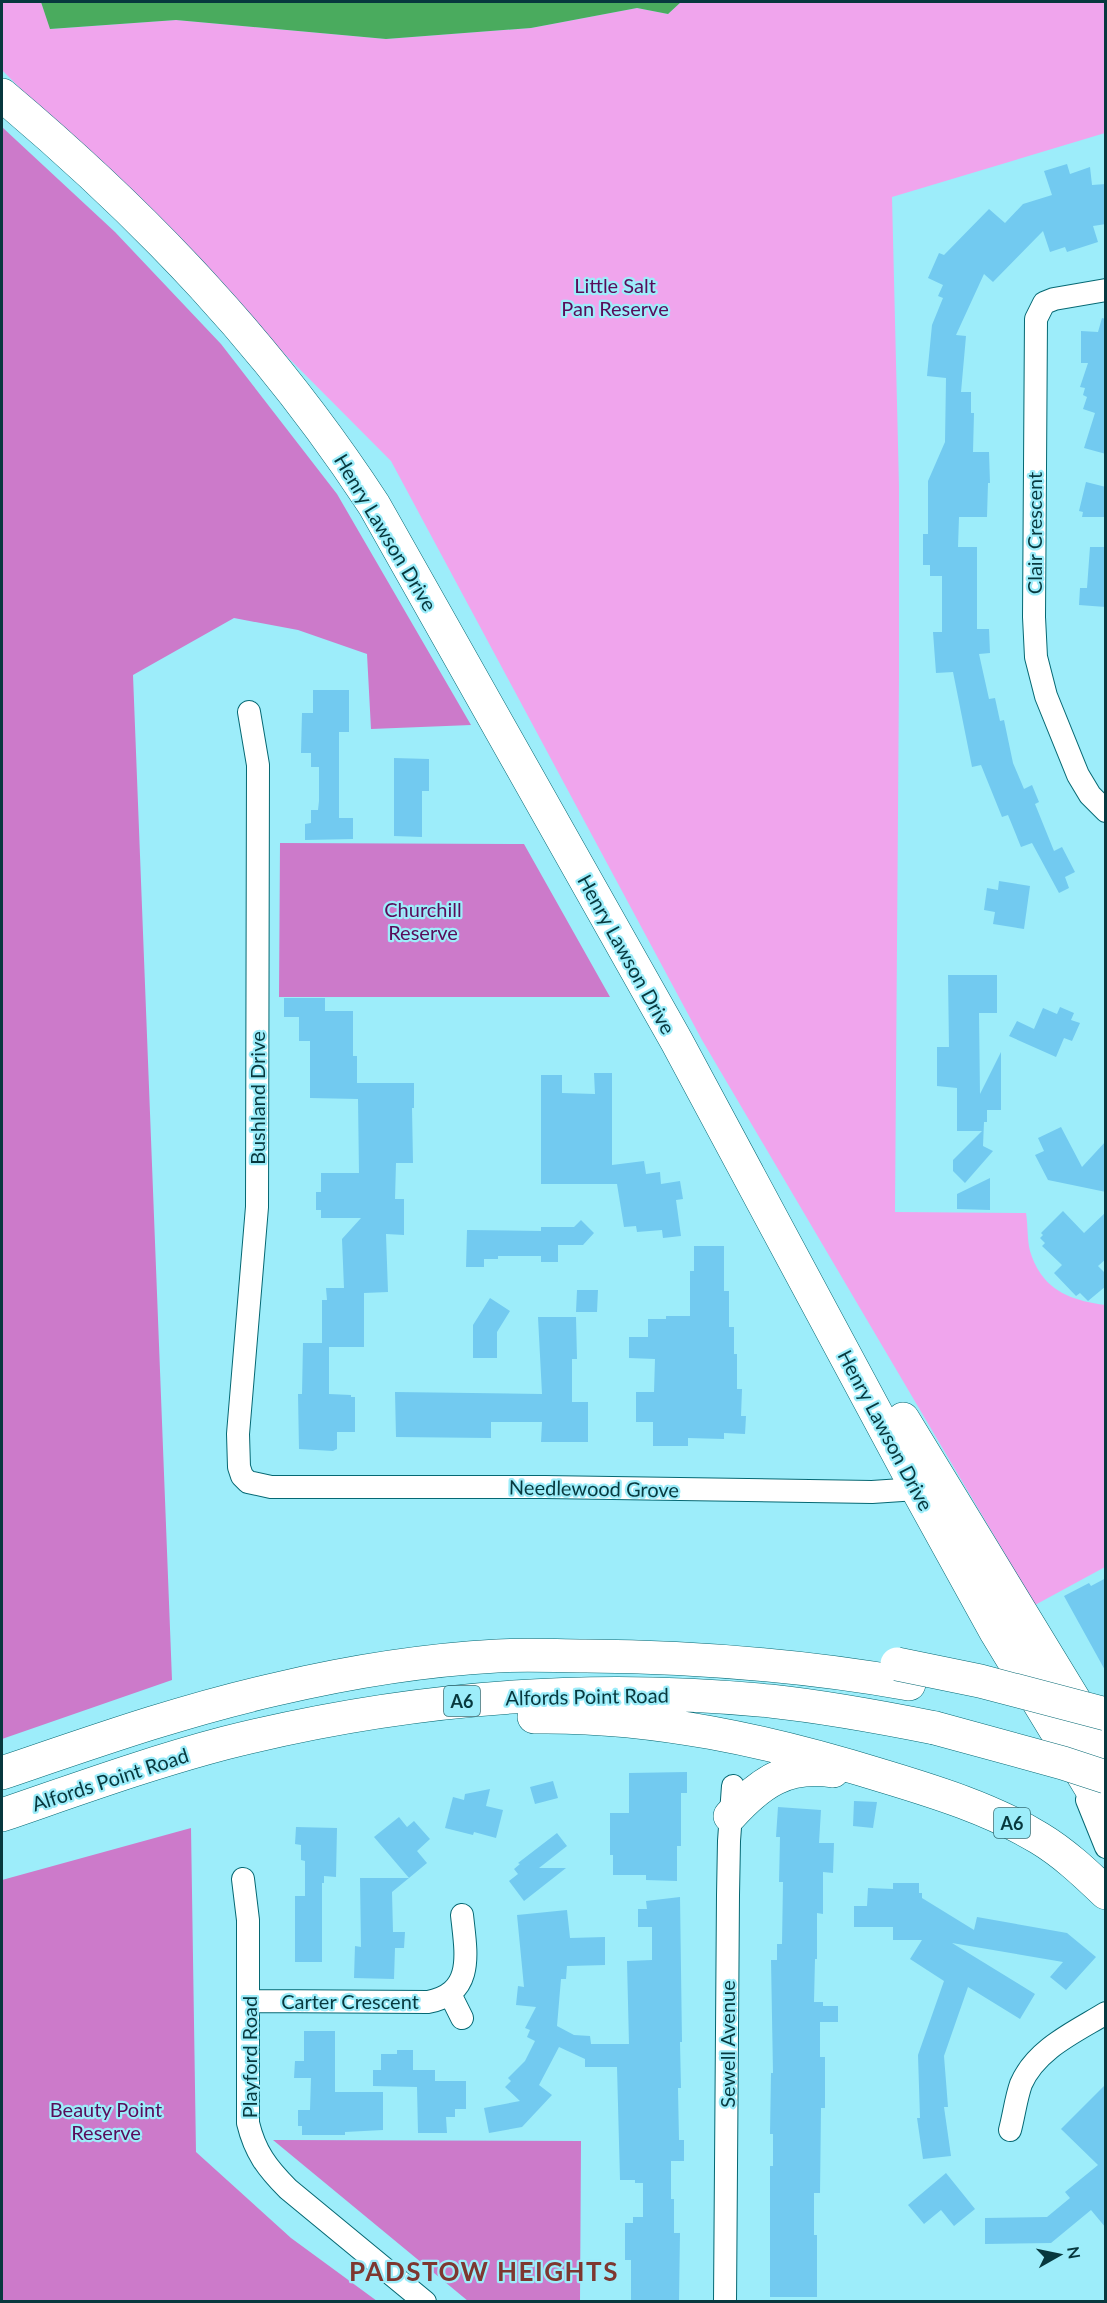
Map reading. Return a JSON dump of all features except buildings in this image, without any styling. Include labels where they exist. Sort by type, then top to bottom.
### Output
[{"type":"main road","name":"Henry Lawson Drive","points":[[2,95],[105,186],[215,298],[261,350],[338,450],[385,526],[927,1483],[1106,1752]]},
{"type":"main road","name":"Henry Lawson Drive","points":[[927,1483],[996,1632],[1106,1813]]},
{"type":"main road","name":"Alfords Point Road","points":[[2,1773],[174,1716],[278,1689],[390,1668],[499,1656],[690,1658],[903,1674],[1106,1736]]},
{"type":"main road","points":[[903,1674],[980,1681],[1106,1714]]},
{"type":"main road","name":"Alfords Point Road","points":[[2,1815],[144,1767],[224,1744],[305,1725],[424,1705],[517,1696],[575,1694],[678,1695],[760,1700],[826,1708],[935,1728],[1029,1753],[1106,1777]]},
{"type":"main road","name":"A6","points":[[224,1744],[319,1742],[445,1723],[530,1718],[593,1718],[670,1726],[748,1740],[820,1758],[982,1809],[1040,1839],[1065,1856],[1106,1893]]},
{"type":"main road","points":[[732,1801],[772,1780],[802,1770],[824,1770],[902,1782]]},
{"type":"street","name":"Clair Crescent","points":[[1106,290],[1054,299],[1044,303],[1036,319],[1034,617],[1036,657],[1046,696],[1078,775],[1090,795],[1106,811]]},
{"type":"street","name":"Bushland Drive","points":[[248,1482],[242,1476],[239,1467],[238,1434],[257,1207],[258,765],[249,712]]},
{"type":"street","name":"Needlewood Grove","points":[[248,1482],[271,1487],[545,1487],[872,1492],[927,1483]]},
{"type":"street","points":[[1066,1746],[1106,1846]]},
{"type":"street","name":"Sewell Avenue","points":[[725,2301],[728,1907],[732,1801]]},
{"type":"street","name":"Playford Road","points":[[243,1879],[248,1920],[248,2123],[258,2154],[268,2169],[288,2188],[425,2301]]},
{"type":"street","points":[[462,1915],[465,1944],[464,1971],[460,1984],[450,1994],[462,2018]]},
{"type":"street","name":"Carter Crescent","points":[[248,2001],[428,2002],[441,2000],[450,1994]]},
{"type":"street","points":[[1010,2130],[1020,2086],[1028,2070],[1039,2056],[1106,2013]]},
{"type":"green space","name":"Little Salt Pan Reserve","points":[[2,2],[41,2],[51,29],[176,20],[386,39],[531,28],[637,8],[668,14],[681,2],[1105,2],[1105,133],[892,197],[899,486],[895,1212],[1026,1213],[1030,1251],[1042,1275],[1058,1291],[1080,1300],[1105,1305],[1105,1567],[1035,1605],[702,1040],[391,461],[2,70]]},
{"type":"green space","points":[[2,127],[115,232],[221,344],[337,494],[471,725],[371,729],[367,654],[298,630],[234,618],[133,675],[172,1680],[2,1739]]},
{"type":"green space","name":"Churchill Reserve","points":[[280,843],[524,844],[610,997],[279,997]]},
{"type":"green space","name":"Beauty Point Reserve","points":[[191,1828],[196,2152],[291,2238],[377,2301],[2,2301],[2,1880]]},
{"type":"green space","points":[[273,2140],[581,2141],[580,2301],[468,2301]]},
{"type":"shaded area","points":[[41,2],[681,2],[668,14],[637,8],[531,28],[386,39],[176,20],[50,29]]},
{"type":"district","name":"PADSTOW HEIGHTS","points":[[484,2271]]}]
